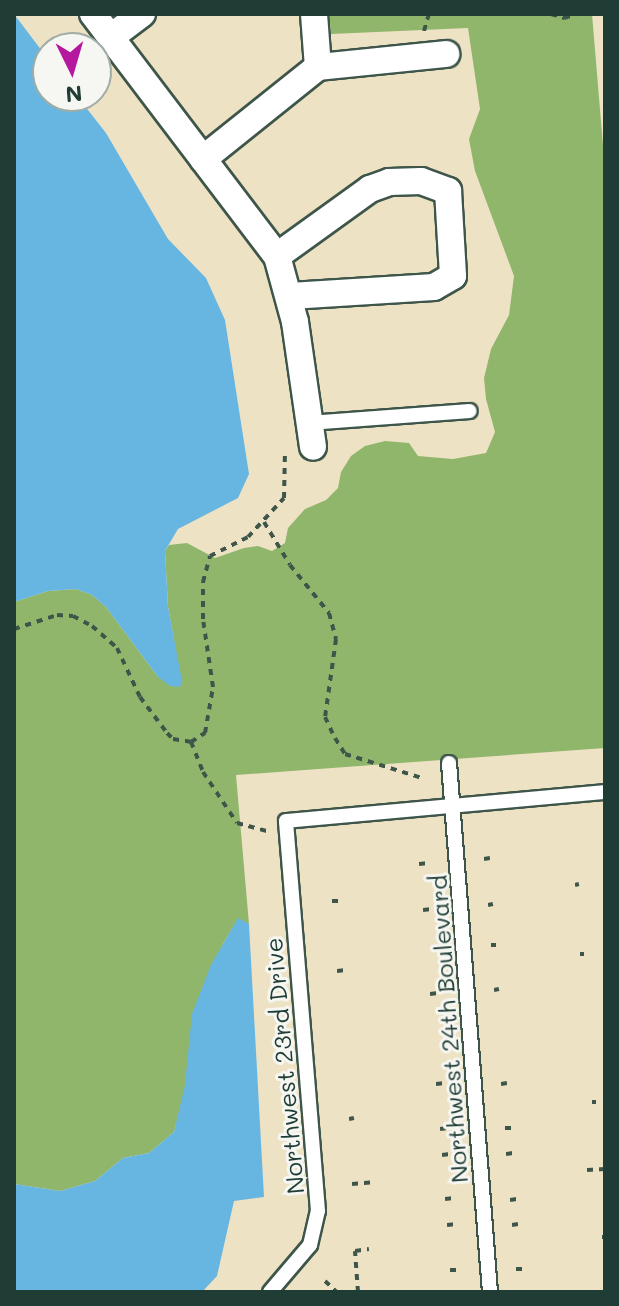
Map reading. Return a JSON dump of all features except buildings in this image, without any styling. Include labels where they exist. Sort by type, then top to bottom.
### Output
[{"type":"street","points":[[93,14],[107,32]]},
{"type":"street","points":[[112,36],[142,14]]},
{"type":"street","points":[[314,14],[318,67]]},
{"type":"street","points":[[112,38],[277,256],[290,296],[311,435]]},
{"type":"street","points":[[203,159],[318,67],[446,54]]},
{"type":"street","points":[[277,256],[370,189],[389,182],[421,181],[448,191],[453,276],[434,287],[290,296]]},
{"type":"lane","points":[[311,435],[470,411]]},
{"type":"lane","name":"Northwest 24th Boulevard","points":[[449,763],[490,1292]]},
{"type":"lane","points":[[286,828],[452,804],[605,792]]},
{"type":"lane","name":"Northwest 23rd Drive","points":[[270,1292],[310,1245],[318,1211],[286,828]]},
{"type":"path","points":[[551,14],[564,18],[576,14]]},
{"type":"path","points":[[14,629],[57,615],[73,616],[92,626],[127,663],[140,697],[173,739],[191,742],[205,733],[213,687],[203,619],[203,582],[210,556],[248,537],[284,498],[285,451]]},
{"type":"path","points":[[264,522],[290,565],[329,613],[336,639],[325,717],[335,738],[345,754],[422,778]]},
{"type":"path","points":[[191,742],[203,772],[237,823],[246,828],[286,828]]},
{"type":"path","points":[[419,864],[429,863]]},
{"type":"path","points":[[332,901],[341,901]]},
{"type":"path","points":[[423,910],[432,909]]},
{"type":"path","points":[[337,971],[346,970]]},
{"type":"path","points":[[430,994],[438,993]]},
{"type":"path","points":[[436,1084],[445,1083]]},
{"type":"path","points":[[440,1129],[448,1128]]},
{"type":"path","points":[[505,1128],[511,1128]]},
{"type":"path","points":[[442,1155],[450,1154]]},
{"type":"path","points":[[587,1170],[605,1169]]},
{"type":"path","points":[[352,1184],[373,1182]]},
{"type":"path","points":[[445,1199],[454,1198]]},
{"type":"path","points":[[510,1200],[517,1199]]},
{"type":"path","points":[[447,1225],[457,1224]]},
{"type":"path","points":[[358,1292],[355,1251],[369,1249]]},
{"type":"path","points":[[450,1270],[460,1270]]},
{"type":"path","points":[[325,1281],[337,1292]]},
{"type":"green space","points":[[329,14],[592,14],[605,169],[605,748],[236,775],[249,924],[238,919],[223,944],[174,1132],[149,1153],[123,1158],[95,1181],[60,1191],[14,1184],[14,602],[48,591],[76,589],[92,595],[106,607],[158,677],[174,640],[168,607],[165,551],[169,545],[187,543],[215,558],[258,546],[272,551],[285,543],[288,528],[305,509],[326,500],[338,488],[341,472],[351,456],[365,446],[385,441],[409,443],[418,456],[453,459],[486,453],[495,432],[484,378],[491,349],[509,315],[514,276],[475,171],[469,139],[480,109],[468,28],[331,34]]},
{"type":"water","points":[[14,14],[32,38],[32,112],[90,112],[106,133],[168,239],[206,278],[225,320],[249,474],[238,498],[178,529],[165,551],[168,607],[182,681],[180,687],[170,686],[158,677],[106,607],[92,595],[76,589],[48,591],[14,602]]},
{"type":"water","points":[[238,918],[249,924],[264,1197],[234,1201],[217,1276],[202,1292],[14,1292],[14,1184],[60,1191],[95,1181],[123,1158],[149,1153],[174,1132],[185,1085],[192,1014],[211,965]]}]
